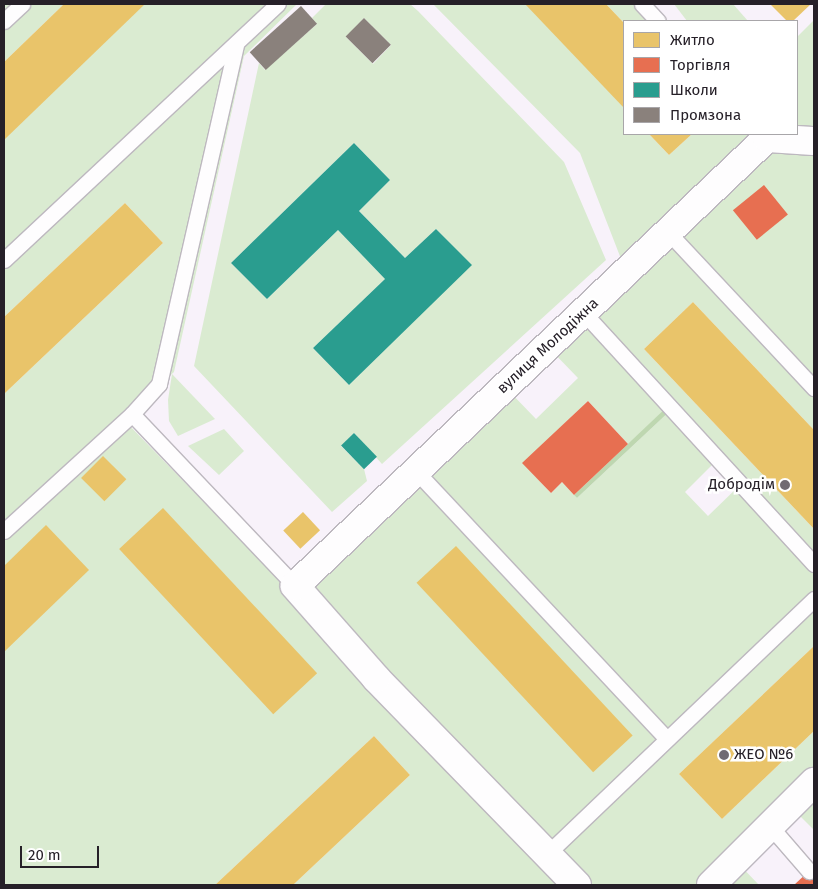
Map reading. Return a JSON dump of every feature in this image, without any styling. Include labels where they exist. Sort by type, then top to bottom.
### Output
[{"type":"street","name":"вулиця Молодіжна","points":[[295,586],[668,232],[765,136],[814,140]]},
{"type":"street","points":[[295,586],[376,678],[577,885]]},
{"type":"street","points":[[711,885],[814,782]]},
{"type":"lane","points":[[4,21],[22,4]]},
{"type":"lane","points":[[4,260],[278,4]]},
{"type":"lane","points":[[642,4],[657,20]]},
{"type":"lane","points":[[4,531],[132,414],[159,384],[236,45]]},
{"type":"lane","points":[[668,232],[814,388]]},
{"type":"lane","points":[[584,312],[814,564]]},
{"type":"lane","points":[[132,414],[295,586]]},
{"type":"lane","points":[[416,471],[667,739]]},
{"type":"lane","points":[[547,854],[814,599]]},
{"type":"lane","points":[[770,826],[809,871]]},
{"type":"green space","points":[[4,4],[64,4],[4,62]]},
{"type":"green space","points":[[144,4],[297,4],[244,56],[174,372],[4,531],[4,394],[163,243],[125,203],[4,317],[4,139]]},
{"type":"green space","points":[[326,4],[410,4],[564,162],[606,260],[382,464],[354,433],[341,446],[364,469],[367,481],[332,512],[194,366],[259,63],[265,70],[317,24],[312,18]],"holes":[[[364,18],[391,45],[373,64],[346,37]],[[354,143],[390,180],[359,211],[405,258],[436,229],[471,265],[349,385],[313,348],[385,279],[338,230],[267,299],[231,263]]]},
{"type":"green space","points":[[433,4],[526,4],[623,106],[623,135],[650,135],[669,155],[691,135],[769,135],[814,141],[814,430],[693,302],[644,349],[814,529],[814,646],[679,774],[722,819],[814,731],[814,830],[790,806],[736,861],[759,885],[293,885],[410,775],[374,736],[215,885],[4,885],[4,532],[126,422],[420,724],[295,586],[505,387],[536,419],[578,378],[547,346],[623,264],[580,153]],"holes":[[[588,401],[628,444],[672,409],[577,498],[562,482],[551,493],[523,463]],[[718,459],[741,484],[708,516],[685,492]]]},
{"type":"green space","points":[[606,4],[642,4],[657,20],[623,20],[623,22]]},
{"type":"green space","points":[[674,4],[733,4],[747,20],[686,20]]},
{"type":"green space","points":[[814,20],[814,126],[798,126],[798,36]]},
{"type":"green space","points":[[172,374],[215,419],[178,436],[169,421],[168,400]]},
{"type":"green space","points":[[669,405],[672,409],[577,498],[574,495]]},
{"type":"green space","points":[[224,429],[244,451],[219,475],[188,446]]},
{"type":"building: Житло","points":[[64,4],[145,4],[4,140],[4,62]]},
{"type":"building: Житло","points":[[525,4],[606,4],[623,22],[623,107]]},
{"type":"building: Житло","points":[[770,4],[811,4],[794,20],[786,20]]},
{"type":"building: Житло","points":[[650,135],[691,135],[669,155]]},
{"type":"building: Житло","points":[[125,203],[163,243],[4,394],[4,317]]},
{"type":"building: Житло","points":[[693,302],[814,430],[814,529],[644,349]]},
{"type":"building: Житло","points":[[103,456],[126,479],[104,501],[81,478]]},
{"type":"building: Житло","points":[[163,508],[317,673],[273,714],[119,549]]},
{"type":"building: Житло","points":[[303,512],[320,530],[300,549],[283,530]]},
{"type":"building: Житло","points":[[46,525],[89,570],[4,652],[4,566]]},
{"type":"building: Житло","points":[[456,546],[633,735],[593,772],[417,583]]},
{"type":"building: Житло","points":[[814,646],[814,731],[722,819],[679,774]]},
{"type":"building: Житло","points":[[374,736],[410,775],[293,885],[215,885]]},
{"type":"building: Торгівля","points":[[764,185],[788,215],[757,240],[733,210]]},
{"type":"building: Торгівля","points":[[588,401],[628,444],[574,495],[562,482],[551,493],[522,463]]},
{"type":"building: Торгівля","points":[[814,866],[814,885],[794,885],[809,871]]},
{"type":"building: Школи","points":[[354,143],[390,180],[359,211],[405,258],[436,229],[472,265],[349,385],[313,348],[385,279],[338,230],[267,299],[231,263]]},
{"type":"building: Школи","points":[[354,433],[377,457],[364,469],[341,446]]},
{"type":"building: Промзона","points":[[301,6],[317,24],[266,70],[250,52]]},
{"type":"building: Промзона","points":[[364,18],[391,45],[372,63],[346,36]]},
{"type":"place","name":"Добродім","points":[[785,485]]},
{"type":"place","name":"ЖЕО №6","points":[[724,755]]}]
